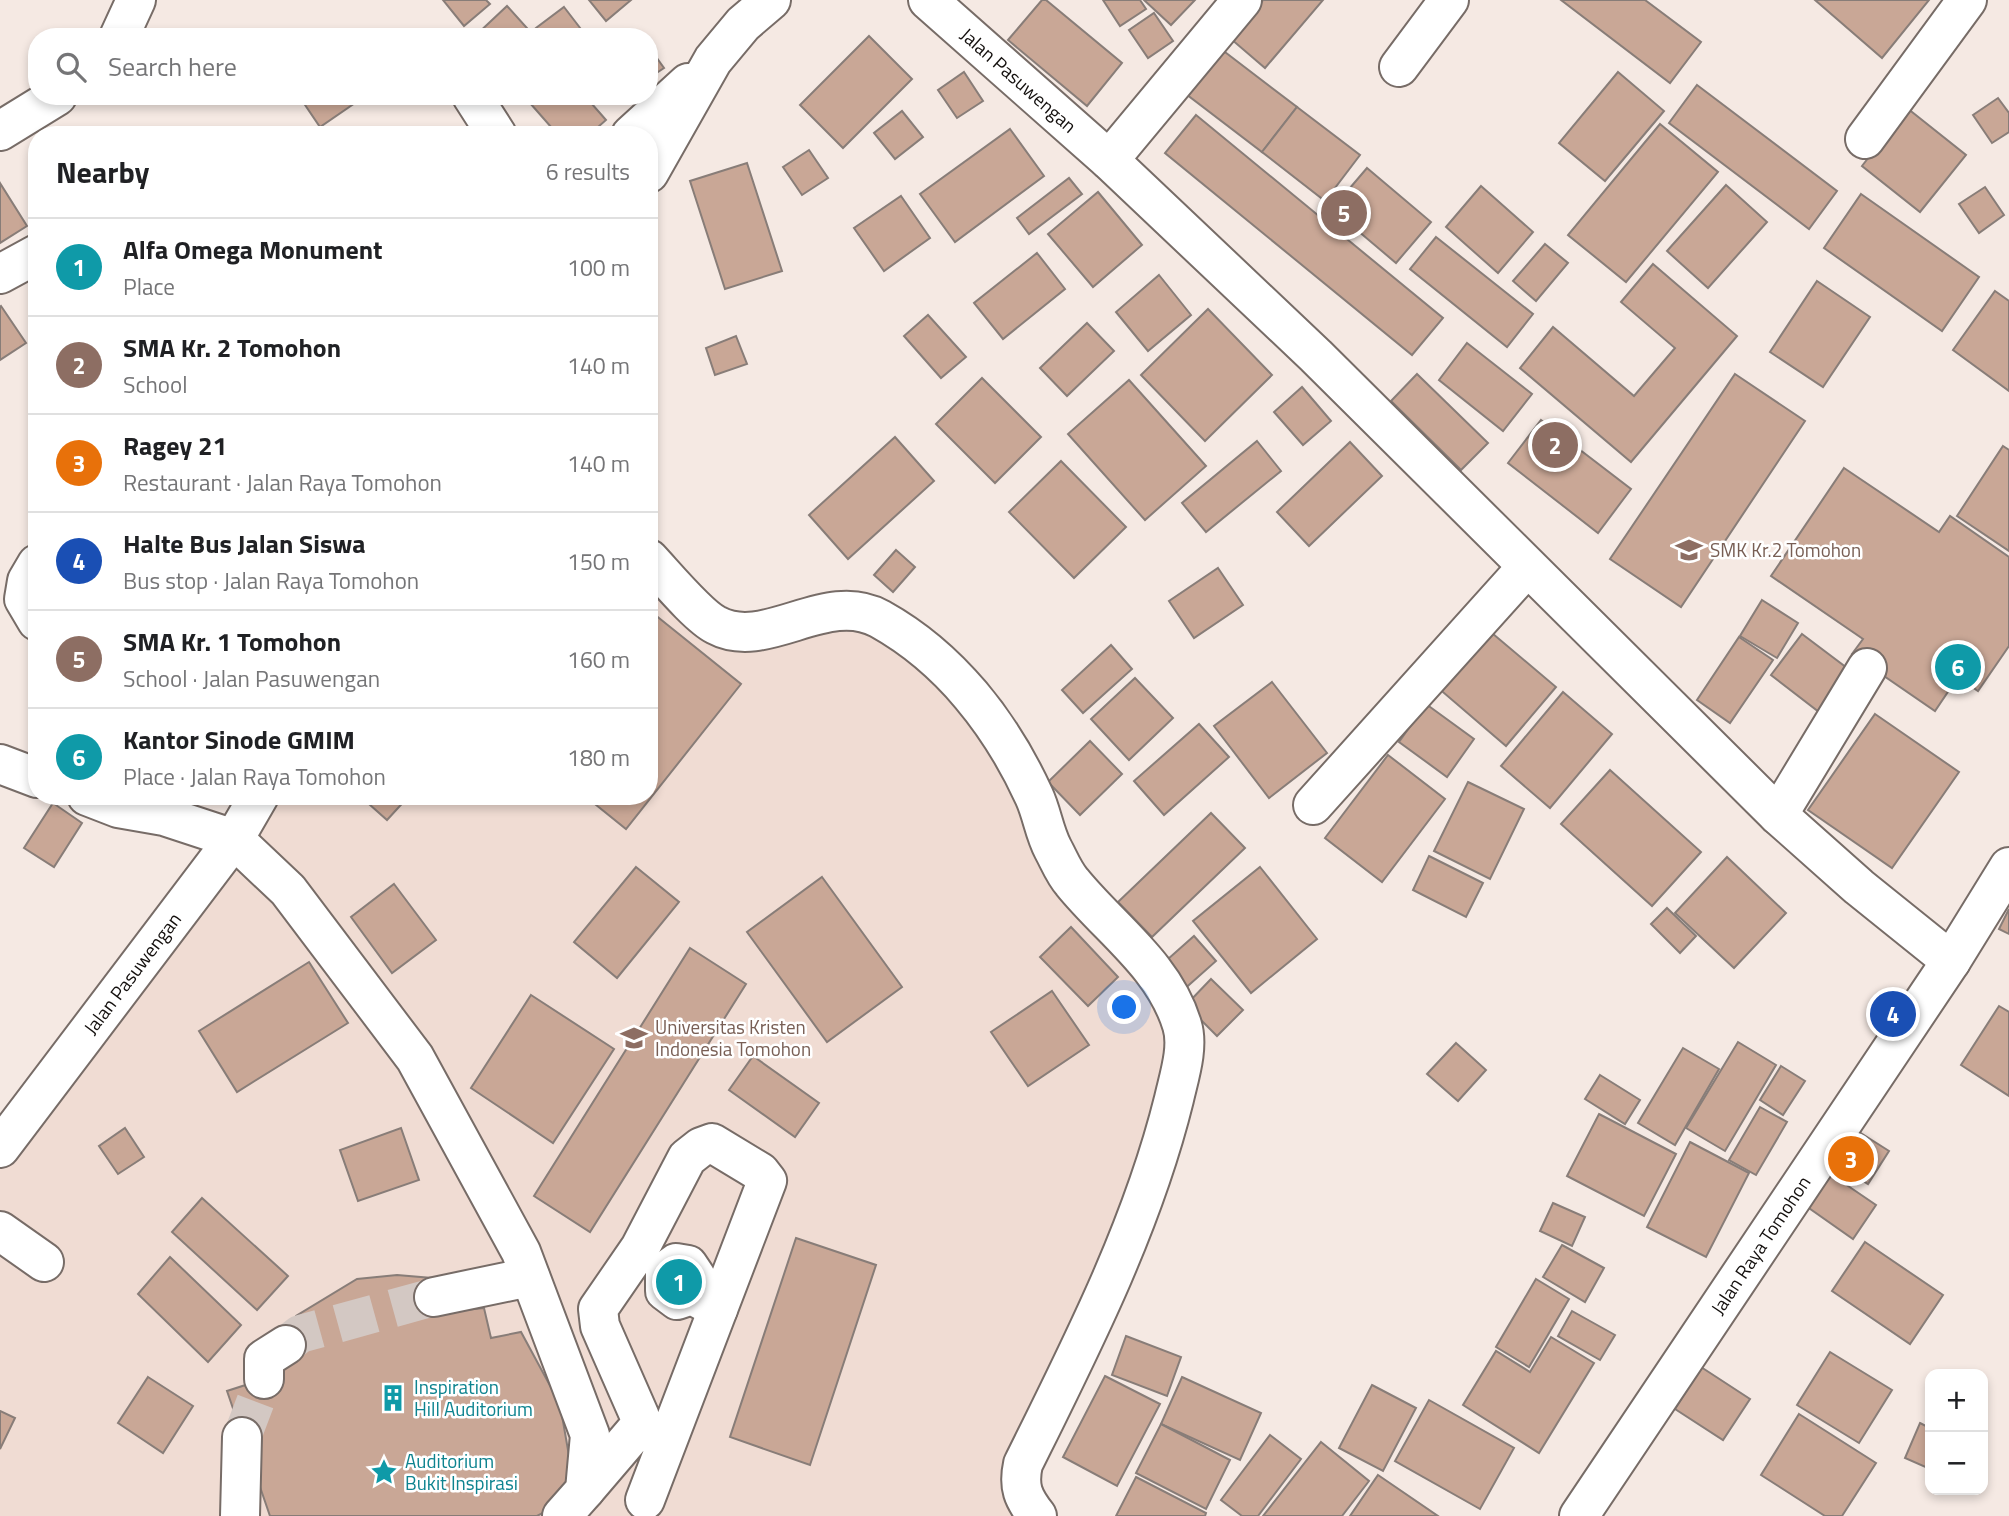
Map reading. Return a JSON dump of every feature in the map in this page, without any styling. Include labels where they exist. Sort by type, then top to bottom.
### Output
[{"type":"main road","points":[[124,28],[135,0]]},
{"type":"main road","points":[[641,126],[713,60],[743,24],[771,0]]},
{"type":"main road","name":"Jalan Pasuwengan","points":[[928,0],[1109,160],[1316,356],[1778,815],[1859,887],[1951,961]]},
{"type":"main road","points":[[1109,160],[1242,0]]},
{"type":"main road","points":[[1399,67],[1449,0]]},
{"type":"main road","points":[[1865,139],[1967,0]]},
{"type":"main road","points":[[658,157],[713,60]]},
{"type":"main road","points":[[0,131],[42,105]]},
{"type":"main road","points":[[478,105],[491,126]]},
{"type":"main road","points":[[0,274],[28,259]]},
{"type":"main road","points":[[1313,805],[1527,567]]},
{"type":"main road","points":[[658,568],[715,625],[738,633],[822,612],[864,610],[901,631],[932,654],[1006,739],[1036,799],[1050,843],[1070,880],[1140,954],[1172,1000],[1184,1028],[1178,1081],[1162,1147],[1088,1333],[1023,1464],[1019,1481],[1024,1498],[1037,1516]]},
{"type":"main road","points":[[28,579],[24,599],[28,606]]},
{"type":"main road","points":[[1778,815],[1867,668]]},
{"type":"main road","points":[[0,764],[28,775]]},
{"type":"main road","points":[[112,805],[164,816],[234,839],[288,890],[415,1058],[521,1252],[590,1435],[573,1503]]},
{"type":"main road","name":"Jalan Pasuwengan","points":[[0,1148],[234,839],[254,805]]},
{"type":"main road","name":"Jalan Raya Tomohon","points":[[1579,1516],[1951,961],[2009,867]]},
{"type":"main road","points":[[712,1143],[760,1172],[767,1181],[707,1303],[656,1508],[573,1503],[638,1428],[639,1409],[597,1313],[653,1259],[687,1158],[701,1147],[712,1143]]},
{"type":"main road","points":[[0,1231],[44,1262]]},
{"type":"main road","points":[[653,1259],[665,1291],[677,1300],[692,1295],[707,1303]]},
{"type":"main road","points":[[434,1297],[530,1277]]},
{"type":"main road","points":[[264,1379],[264,1359],[286,1345]]},
{"type":"main road","points":[[240,1516],[242,1437]]},
{"type":"shaded area","name":"Universitas Kristen Indonesia Tomohon","points":[[658,568],[715,625],[864,610],[964,689],[1184,1048],[1023,1464],[1037,1516],[0,1516],[0,1148],[254,805],[658,805]]},
{"type":"building","points":[[443,0],[486,0],[490,4],[464,26]]},
{"type":"building","points":[[589,0],[631,0],[606,21]]},
{"type":"building","points":[[1042,0],[1046,0],[1122,63],[1087,106],[1008,40]]},
{"type":"building","points":[[1103,0],[1140,0],[1146,9],[1120,26]]},
{"type":"building","points":[[1144,0],[1195,0],[1171,25]]},
{"type":"building","points":[[1263,0],[1323,0],[1265,68],[1231,39]]},
{"type":"building","points":[[1561,0],[1645,0],[1701,42],[1670,83]]},
{"type":"building","points":[[1815,0],[1929,0],[1882,58]]},
{"type":"building","points":[[507,6],[527,28],[484,28]]},
{"type":"building","points":[[564,7],[580,28],[536,28]]},
{"type":"building","points":[[1154,13],[1173,41],[1148,58],[1129,30]]},
{"type":"building","points":[[869,36],[912,79],[843,148],[800,105]]},
{"type":"building","points":[[1221,49],[1297,107],[1262,152],[1186,94]]},
{"type":"building","points":[[658,60],[664,68],[658,72]]},
{"type":"building","points":[[964,72],[983,101],[957,118],[938,90]]},
{"type":"building","points":[[1618,72],[1664,111],[1605,181],[1559,143]]},
{"type":"building","points":[[1697,85],[1837,191],[1809,229],[1669,123]]},
{"type":"building","points":[[1998,98],[2009,113],[2009,132],[1992,143],[1973,115]]},
{"type":"building","points":[[305,105],[352,105],[321,126]]},
{"type":"building","points":[[532,105],[593,105],[606,120],[599,126],[550,126]]},
{"type":"building","points":[[1297,107],[1360,155],[1325,201],[1262,152]]},
{"type":"building","points":[[1907,108],[1966,155],[1920,212],[1862,166]]},
{"type":"building","points":[[902,111],[923,137],[895,159],[874,133]]},
{"type":"building","points":[[1196,115],[1443,318],[1412,355],[1165,153]]},
{"type":"building","points":[[1660,124],[1718,172],[1626,282],[1568,235]]},
{"type":"building","points":[[1010,129],[1044,176],[955,242],[920,194]]},
{"type":"building","points":[[809,150],[828,178],[802,195],[783,167]]},
{"type":"building","points":[[747,163],[782,271],[725,289],[690,181]]},
{"type":"building","points":[[1367,168],[1431,222],[1396,263],[1332,209]]},
{"type":"building","points":[[1069,178],[1082,194],[1029,234],[1017,218]]},
{"type":"building","points":[[0,183],[27,226],[0,243]]},
{"type":"building","points":[[1726,185],[1767,222],[1708,288],[1667,251]]},
{"type":"building","points":[[1481,186],[1533,232],[1498,273],[1446,227]]},
{"type":"building","points":[[1985,187],[2004,215],[1979,233],[1959,204]]},
{"type":"building","points":[[1098,192],[1142,245],[1093,287],[1048,234]]},
{"type":"building","points":[[1861,194],[1979,277],[1942,331],[1824,248]]},
{"type":"building","points":[[901,196],[930,238],[884,271],[854,228]]},
{"type":"building","points":[[1436,237],[1533,314],[1507,347],[1410,269]]},
{"type":"building","points":[[1545,244],[1568,263],[1536,301],[1513,281]]},
{"type":"building","points":[[1037,253],[1065,289],[1003,339],[974,303]]},
{"type":"building","points":[[1653,264],[1737,336],[1631,462],[1520,368],[1553,327],[1634,396],[1675,348],[1621,302]]},
{"type":"building","points":[[1159,275],[1191,315],[1148,351],[1116,312]]},
{"type":"building","points":[[1817,281],[1870,317],[1823,387],[1770,352]]},
{"type":"building","points":[[1995,291],[2009,301],[2009,391],[1953,350]]},
{"type":"building","points":[[0,307],[26,343],[0,360]]},
{"type":"building","points":[[1208,309],[1272,375],[1205,441],[1141,375]]},
{"type":"building","points":[[928,315],[966,357],[941,378],[904,336]]},
{"type":"building","points":[[1087,323],[1114,351],[1067,396],[1040,368]]},
{"type":"building","points":[[736,336],[747,364],[715,375],[706,348]]},
{"type":"building","points":[[1467,343],[1532,394],[1503,431],[1439,380]]},
{"type":"building","points":[[1417,374],[1488,443],[1461,470],[1391,401]]},
{"type":"building","name":"SMK Kr.2 Tomohon","points":[[1735,374],[1805,421],[1681,607],[1610,559]]},
{"type":"building","points":[[982,378],[1041,437],[995,483],[936,424]]},
{"type":"building","points":[[1129,380],[1206,466],[1145,520],[1068,434]]},
{"type":"building","points":[[1302,387],[1331,421],[1303,445],[1274,412]]},
{"type":"building","points":[[1541,420],[1631,489],[1598,533],[1508,463]]},
{"type":"building","points":[[895,437],[934,481],[848,559],[809,515]]},
{"type":"building","points":[[1257,441],[1281,471],[1206,532],[1182,503]]},
{"type":"building","points":[[1350,442],[1382,476],[1309,546],[1277,512]]},
{"type":"building","points":[[2003,446],[2009,450],[2009,551],[1957,516]]},
{"type":"building","points":[[1061,461],[1126,527],[1074,578],[1009,512]]},
{"type":"building","points":[[1844,468],[1939,532],[1950,516],[2009,557],[2009,646],[1978,691],[1958,677],[1935,711],[1852,654],[1863,639],[1771,576]]},
{"type":"building","points":[[896,550],[915,567],[893,592],[874,575]]},
{"type":"building","points":[[1218,568],[1243,605],[1194,638],[1169,601]]},
{"type":"building","points":[[1762,600],[1798,623],[1777,658],[1740,636]]},
{"type":"building","points":[[658,617],[741,684],[658,789]]},
{"type":"building","points":[[1486,628],[1556,687],[1506,746],[1437,687]]},
{"type":"building","points":[[1802,634],[1851,671],[1819,712],[1771,675]]},
{"type":"building","points":[[1739,637],[1773,660],[1730,723],[1697,700]]},
{"type":"building","points":[[1111,645],[1132,669],[1083,713],[1062,690]]},
{"type":"building","points":[[1135,678],[1173,718],[1129,760],[1091,719]]},
{"type":"building","points":[[1272,682],[1327,753],[1269,798],[1214,726]]},
{"type":"building","points":[[1563,692],[1612,734],[1550,808],[1501,766]]},
{"type":"building","points":[[1426,704],[1474,739],[1447,777],[1399,742]]},
{"type":"building","points":[[1875,714],[1959,772],[1892,868],[1808,810]]},
{"type":"building","points":[[1199,724],[1229,757],[1164,815],[1134,781]]},
{"type":"building","points":[[1090,741],[1122,774],[1080,815],[1048,782]]},
{"type":"building","points":[[1388,755],[1445,799],[1382,882],[1325,838]]},
{"type":"building","points":[[1610,770],[1701,852],[1652,906],[1561,824]]},
{"type":"building","points":[[1468,782],[1524,809],[1490,879],[1434,851]]},
{"type":"building","points":[[52,805],[56,805],[82,823],[54,867],[24,848]]},
{"type":"building","points":[[370,805],[401,805],[387,820]]},
{"type":"building","points":[[596,805],[645,805],[626,829]]},
{"type":"building","points":[[1211,813],[1245,848],[1152,937],[1118,902]]},
{"type":"building","points":[[1429,856],[1483,883],[1466,917],[1413,890]]},
{"type":"building","points":[[1727,857],[1786,913],[1734,968],[1675,913]]},
{"type":"building","points":[[636,867],[679,902],[617,978],[574,942]]},
{"type":"building","points":[[1260,867],[1317,939],[1251,993],[1193,921]]},
{"type":"building","points":[[822,877],[902,987],[827,1042],[747,932]]},
{"type":"building","points":[[394,884],[436,940],[392,973],[351,917]]},
{"type":"building","points":[[1667,908],[1696,936],[1680,953],[1651,924]]},
{"type":"building","points":[[2009,909],[2009,934],[1999,929]]},
{"type":"building","points":[[1071,927],[1118,977],[1088,1006],[1040,957]]},
{"type":"building","points":[[1194,936],[1216,961],[1181,992],[1159,967]]},
{"type":"building","points":[[690,948],[746,984],[590,1232],[534,1196]]},
{"type":"building","points":[[309,962],[348,1023],[237,1092],[199,1031]]},
{"type":"building","points":[[1211,979],[1243,1010],[1217,1036],[1186,1005]]},
{"type":"building","points":[[1052,991],[1089,1045],[1028,1086],[991,1032]]},
{"type":"building","points":[[531,995],[614,1049],[553,1143],[471,1088]]},
{"type":"building","points":[[1999,1006],[2009,1012],[2009,1096],[1961,1065]]},
{"type":"building","points":[[1738,1042],[1776,1065],[1725,1151],[1686,1128]]},
{"type":"building","points":[[1456,1043],[1486,1070],[1458,1101],[1427,1074]]},
{"type":"building","points":[[1683,1048],[1719,1069],[1675,1145],[1638,1123]]},
{"type":"building","points":[[753,1056],[819,1103],[795,1137],[729,1090]]},
{"type":"building","points":[[1781,1066],[1805,1081],[1783,1115],[1760,1100]]},
{"type":"building","points":[[1600,1075],[1640,1100],[1625,1124],[1585,1099]]},
{"type":"building","points":[[1760,1107],[1787,1122],[1756,1175],[1729,1160]]},
{"type":"building","points":[[1599,1114],[1676,1154],[1644,1216],[1567,1176]]},
{"type":"building","points":[[125,1128],[144,1157],[118,1174],[99,1146]]},
{"type":"building","points":[[401,1128],[419,1180],[358,1201],[340,1150]]},
{"type":"building","points":[[1856,1130],[1889,1151],[1868,1184],[1835,1163]]},
{"type":"building","points":[[1690,1142],[1749,1173],[1706,1257],[1647,1227]]},
{"type":"building","points":[[1829,1173],[1876,1205],[1853,1239],[1806,1206]]},
{"type":"building","points":[[202,1198],[288,1276],[257,1310],[172,1232]]},
{"type":"building","points":[[1553,1203],[1585,1217],[1572,1246],[1540,1231]]},
{"type":"building","points":[[796,1238],[876,1265],[810,1465],[730,1437]]},
{"type":"building","points":[[1865,1242],[1943,1295],[1910,1344],[1832,1291]]},
{"type":"building","points":[[1562,1245],[1604,1268],[1585,1302],[1543,1277]]},
{"type":"building","points":[[170,1257],[241,1325],[208,1362],[138,1294]]},
{"type":"building","name":"Inspiration Hill Auditorium","points":[[397,1275],[432,1278],[437,1313],[484,1308],[491,1338],[521,1332],[560,1404],[576,1496],[537,1516],[270,1516],[227,1391],[264,1379],[286,1345],[296,1316],[357,1279]]},
{"type":"building","points":[[1536,1279],[1569,1299],[1529,1367],[1496,1347]]},
{"type":"building","points":[[1572,1311],[1615,1335],[1600,1360],[1558,1336]]},
{"type":"building","points":[[1126,1336],[1181,1357],[1167,1396],[1112,1375]]},
{"type":"building","points":[[1551,1337],[1594,1363],[1539,1453],[1463,1405],[1496,1351],[1530,1372]]},
{"type":"building","points":[[1830,1352],[1892,1390],[1859,1443],[1797,1405]]},
{"type":"building","points":[[1701,1367],[1750,1399],[1723,1440],[1675,1409]]},
{"type":"building","points":[[1105,1376],[1160,1404],[1117,1486],[1063,1457]]},
{"type":"building","points":[[148,1377],[193,1406],[163,1453],[118,1423]]},
{"type":"building","points":[[1182,1377],[1261,1413],[1240,1460],[1161,1424]]},
{"type":"building","points":[[1372,1385],[1416,1408],[1383,1471],[1339,1448]]},
{"type":"building","points":[[1429,1400],[1514,1448],[1480,1509],[1395,1461]]},
{"type":"building","points":[[0,1411],[15,1418],[0,1449]]},
{"type":"building","points":[[1799,1414],[1876,1463],[1842,1516],[1825,1516],[1761,1475]]},
{"type":"building","points":[[1920,1423],[1925,1426],[1925,1467],[1905,1458]]},
{"type":"building","points":[[1161,1424],[1230,1460],[1206,1509],[1136,1473]]},
{"type":"building","points":[[1270,1435],[1301,1459],[1258,1516],[1242,1516],[1221,1500]]},
{"type":"building","points":[[1321,1442],[1369,1481],[1342,1516],[1263,1516]]},
{"type":"building","points":[[1378,1475],[1438,1516],[1350,1516]]},
{"type":"building","points":[[1136,1477],[1206,1513],[1205,1516],[1116,1516]]},
{"type":"tunnel","points":[[286,1345],[300,1334],[434,1297]]},
{"type":"tunnel","points":[[242,1437],[264,1379]]},
{"type":"place","name":"SMA Kr. 1 Tomohon","points":[[1344,213]]},
{"type":"place","name":"SMA Kr. 2 Tomohon","points":[[1555,445]]},
{"type":"place","name":"SMK Kr.2 Tomohon","points":[[1689,550]]},
{"type":"place","name":"Kantor Sinode GMIM","points":[[1958,667]]},
{"type":"place","name":"Halte Bus Jalan Siswa","points":[[1893,1014]]},
{"type":"place","name":"Universitas Kristen Indonesia Tomohon","points":[[634,1038]]},
{"type":"place","name":"Ragey 21","points":[[1851,1159]]},
{"type":"place","name":"Alfa Omega Monument","points":[[679,1282]]},
{"type":"place","name":"Inspiration Hill Auditorium","points":[[393,1398]]},
{"type":"place","name":"Auditorium Bukit Inspirasi","points":[[384,1472]]}]
